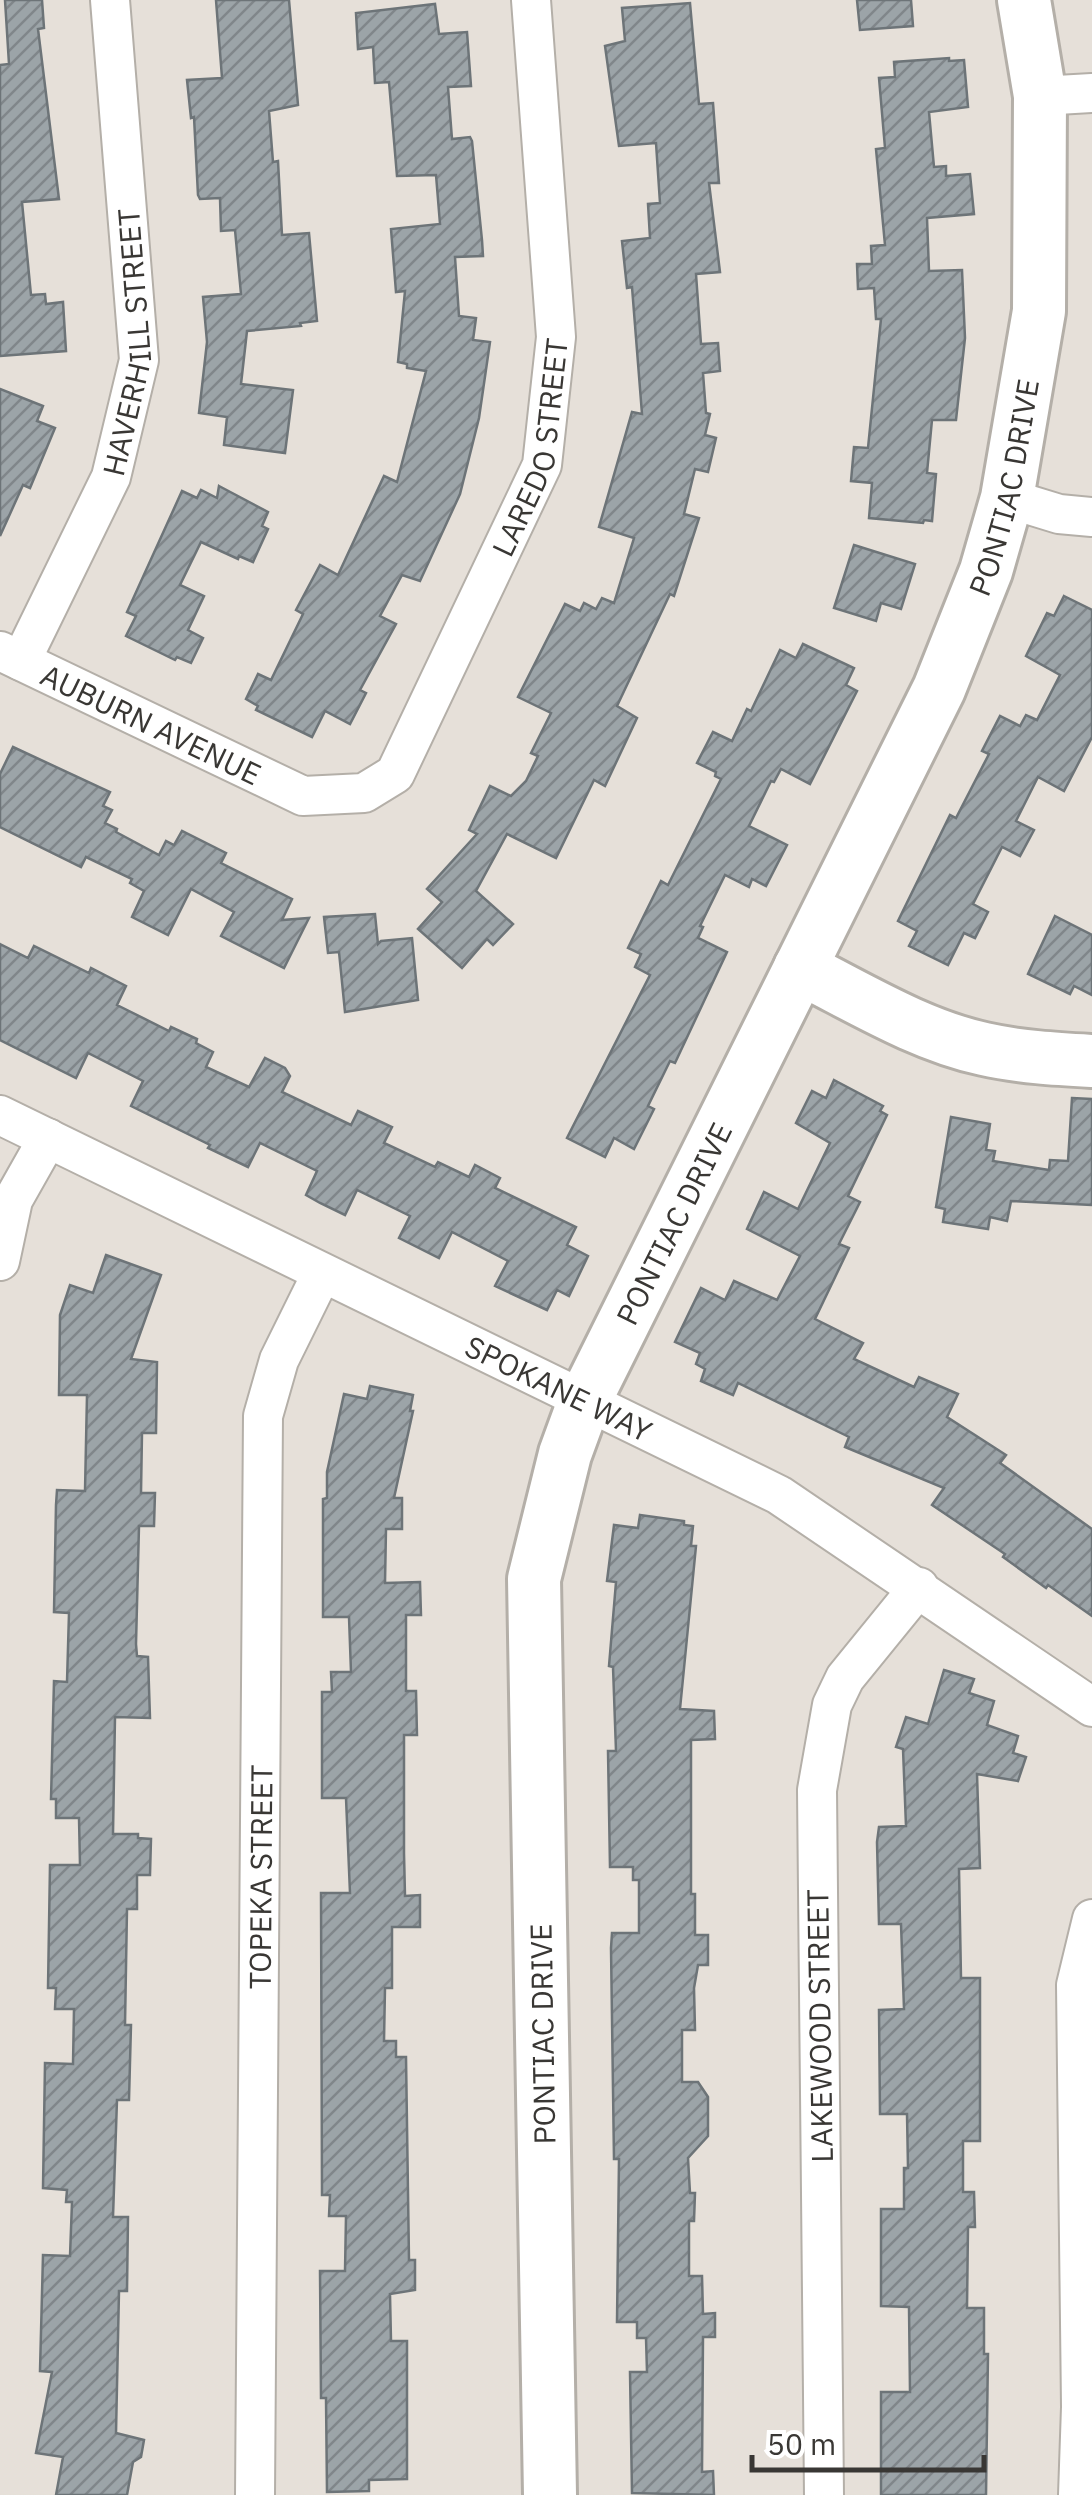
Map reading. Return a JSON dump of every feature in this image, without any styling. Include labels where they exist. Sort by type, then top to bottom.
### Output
[{"type":"main road","name":"PONTIAC DRIVE","points":[[550,2495],[534,1580],[565,1454],[584,1402],[938,689],[986,571],[1007,498],[1038,311],[1040,96],[1024,0]]},
{"type":"main road","points":[[800,968],[905,1021],[980,1048],[1044,1059],[1092,1061]]},
{"type":"street","name":"HAVERHILL STREET","points":[[11,656],[112,476],[138,360],[110,0]]},
{"type":"street","name":"LAREDO STREET","points":[[303,796],[364,793],[396,774],[542,465],[556,338],[531,0]]},
{"type":"street","points":[[1040,96],[1092,93]]},
{"type":"street","points":[[1007,498],[1059,514],[1092,517]]},
{"type":"street","name":"AUBURN AVENUE","points":[[11,656],[303,796]]},
{"type":"street","name":"SPOKANE WAY","points":[[0,1115],[779,1495],[1092,1707]]},
{"type":"street","points":[[0,1261],[13,1200],[48,1138]]},
{"type":"street","name":"TOPEKA STREET","points":[[255,2495],[263,1416],[279,1360],[322,1274]]},
{"type":"street","name":"LAKEWOOD STREET","points":[[824,2495],[816,1790],[832,1705],[845,1678],[919,1587]]},
{"type":"street","points":[[1078,2495],[1087,2407],[1076,1985],[1092,1919]]},
{"type":"building","points":[[5,0],[42,0],[44,28],[38,29],[59,199],[22,202],[31,295],[45,294],[46,304],[63,302],[66,351],[0,356],[0,65],[9,64]]},
{"type":"building","points":[[216,0],[289,0],[298,105],[269,111],[273,162],[278,161],[282,235],[309,233],[317,321],[247,331],[241,384],[293,390],[285,453],[224,445],[227,417],[199,413],[207,342],[203,297],[241,294],[235,230],[221,231],[220,198],[200,199],[198,195],[194,117],[191,118],[187,80],[222,78]]},
{"type":"building","points":[[857,0],[911,0],[913,26],[860,30]]},
{"type":"building","points":[[690,3],[699,104],[713,103],[719,183],[709,183],[720,272],[696,274],[701,344],[718,343],[720,371],[703,373],[706,413],[710,414],[705,435],[716,438],[708,472],[695,469],[684,514],[699,518],[674,596],[670,594],[617,706],[637,718],[605,786],[594,780],[556,858],[507,834],[476,891],[513,924],[493,945],[487,939],[462,968],[418,929],[442,902],[427,889],[477,834],[469,830],[490,786],[511,796],[526,781],[538,756],[531,753],[551,713],[518,697],[565,604],[580,611],[584,603],[596,609],[602,598],[614,603],[634,538],[599,527],[632,412],[642,414],[632,287],[627,288],[622,241],[650,238],[648,204],[660,203],[656,143],[619,146],[605,46],[625,41],[622,8]]},
{"type":"building","points":[[435,4],[439,34],[467,32],[471,86],[448,87],[452,139],[470,137],[472,141],[482,240],[483,256],[455,257],[459,316],[476,318],[473,340],[490,342],[479,418],[460,494],[420,581],[402,575],[380,616],[396,624],[360,690],[366,693],[350,724],[325,711],[312,737],[256,710],[258,706],[246,699],[258,674],[271,680],[303,614],[296,610],[320,565],[338,575],[384,476],[397,482],[426,371],[398,362],[405,291],[396,292],[391,229],[440,224],[436,175],[397,176],[389,82],[375,83],[373,47],[358,49],[356,13]]},
{"type":"building","points":[[964,60],[968,107],[929,112],[934,167],[946,166],[946,176],[970,174],[974,214],[927,218],[929,271],[962,270],[965,338],[956,420],[932,420],[927,473],[936,474],[932,521],[869,518],[872,483],[851,481],[854,447],[868,448],[881,319],[876,319],[874,288],[858,289],[857,264],[872,264],[871,246],[885,245],[876,149],[885,148],[879,78],[895,77],[894,62]]},
{"type":"building","points":[[0,389],[43,406],[37,421],[55,428],[30,488],[23,485],[0,536]]},
{"type":"building","points":[[219,486],[268,512],[262,526],[268,529],[253,562],[201,542],[180,585],[204,596],[188,630],[203,638],[191,663],[177,657],[175,660],[126,636],[136,616],[127,612],[182,491],[197,498],[201,490],[217,498]]},
{"type":"building","points":[[854,545],[915,564],[901,609],[881,603],[876,621],[834,608]]},
{"type":"building","points":[[1064,596],[1092,610],[1092,737],[1064,791],[1038,777],[1016,821],[1034,830],[1020,856],[1002,847],[973,904],[988,912],[975,938],[964,933],[948,965],[909,946],[917,931],[898,921],[950,815],[956,818],[989,754],[982,751],[1000,716],[1020,726],[1026,715],[1037,720],[1060,675],[1026,656],[1047,613],[1054,616]]},
{"type":"building","points":[[803,644],[854,668],[846,685],[857,691],[810,784],[781,769],[771,781],[749,826],[787,845],[766,886],[752,879],[749,887],[725,875],[698,938],[727,952],[675,1063],[670,1061],[648,1106],[654,1109],[634,1149],[614,1138],[605,1157],[567,1138],[650,975],[635,967],[641,954],[628,948],[661,881],[668,885],[721,779],[715,776],[716,772],[697,763],[713,732],[732,741],[780,650],[796,658]]},
{"type":"building","points":[[13,747],[110,792],[103,806],[112,810],[105,823],[116,832],[159,855],[166,841],[174,845],[182,831],[226,853],[221,863],[292,899],[282,920],[309,918],[284,968],[221,936],[234,912],[191,889],[168,935],[132,917],[144,891],[130,883],[132,879],[86,857],[81,867],[0,827],[0,774]]},
{"type":"building","points":[[375,914],[378,944],[412,938],[418,1000],[345,1012],[339,952],[328,953],[324,917]]},
{"type":"building","points":[[1055,916],[1092,935],[1092,995],[1074,986],[1070,994],[1028,974]]},
{"type":"building","points":[[0,944],[28,958],[34,946],[126,986],[117,1005],[169,1031],[171,1027],[197,1039],[196,1043],[213,1052],[206,1067],[249,1087],[265,1058],[285,1068],[290,1076],[282,1092],[351,1125],[358,1111],[392,1127],[384,1143],[435,1167],[438,1162],[469,1177],[475,1165],[500,1178],[495,1188],[576,1227],[567,1245],[588,1256],[569,1296],[557,1290],[547,1310],[495,1286],[508,1261],[452,1232],[439,1258],[399,1238],[410,1216],[357,1190],[345,1215],[320,1203],[306,1195],[317,1171],[260,1143],[248,1167],[208,1148],[210,1145],[131,1106],[143,1081],[88,1053],[76,1078],[0,1040]]},
{"type":"building","points":[[834,1080],[883,1106],[880,1111],[887,1115],[848,1196],[860,1202],[839,1244],[849,1248],[815,1319],[863,1343],[854,1359],[914,1387],[919,1377],[958,1394],[947,1417],[1006,1455],[1000,1463],[1092,1529],[1092,1616],[1048,1585],[1046,1588],[1003,1557],[1005,1554],[932,1505],[944,1488],[845,1447],[849,1437],[738,1383],[733,1395],[701,1381],[705,1369],[696,1364],[700,1353],[675,1342],[701,1288],[725,1300],[734,1281],[777,1300],[800,1256],[747,1229],[764,1192],[798,1209],[830,1143],[796,1123],[812,1091],[826,1098]]},
{"type":"building","points":[[1072,1098],[1092,1099],[1092,1205],[1011,1201],[1007,1221],[990,1217],[988,1229],[943,1222],[945,1209],[936,1207],[951,1117],[990,1124],[986,1150],[995,1151],[993,1161],[1049,1170],[1050,1160],[1068,1161]]},
{"type":"building","points":[[106,1255],[161,1275],[131,1359],[157,1362],[156,1433],[142,1433],[141,1493],[155,1493],[154,1526],[139,1526],[136,1644],[137,1656],[148,1657],[150,1718],[115,1717],[113,1834],[138,1834],[138,1838],[151,1839],[150,1875],[137,1875],[137,1909],[127,1909],[125,2025],[131,2025],[129,2100],[117,2100],[113,2217],[128,2217],[127,2291],[119,2291],[116,2433],[144,2440],[141,2457],[133,2462],[127,2495],[56,2495],[63,2457],[36,2453],[52,2372],[40,2371],[43,2255],[70,2256],[72,2202],[66,2202],[67,2190],[43,2188],[45,2063],[73,2064],[74,2009],[55,2009],[56,1988],[48,1988],[50,1865],[80,1865],[79,1818],[56,1818],[56,1799],[51,1799],[54,1681],[67,1682],[69,1613],[54,1612],[56,1505],[57,1490],[85,1491],[87,1395],[59,1395],[60,1315],[70,1285],[93,1293]]},
{"type":"building","points":[[370,1386],[413,1395],[394,1498],[402,1498],[402,1529],[386,1529],[385,1583],[420,1582],[421,1615],[406,1615],[406,1691],[416,1691],[417,1735],[404,1735],[404,1853],[405,1896],[420,1895],[420,1927],[392,1927],[392,1988],[385,1988],[384,2041],[396,2041],[396,2057],[406,2057],[409,2260],[415,2260],[415,2290],[390,2294],[391,2341],[407,2341],[407,2479],[369,2480],[369,2491],[327,2492],[326,2398],[321,2398],[320,2271],[345,2271],[346,2216],[329,2216],[330,2195],[322,2195],[321,1893],[350,1893],[346,1798],[322,1798],[322,1692],[332,1692],[331,1672],[351,1672],[349,1617],[323,1617],[323,1499],[327,1498],[327,1472],[344,1394],[367,1399]]},
{"type":"building","points":[[640,1515],[684,1521],[684,1525],[693,1526],[691,1546],[696,1546],[680,1709],[714,1711],[715,1739],[691,1740],[691,1894],[695,1894],[695,1935],[708,1935],[708,1965],[698,1965],[695,2030],[682,2030],[682,2082],[698,2082],[708,2097],[708,2136],[688,2158],[690,2193],[695,2193],[694,2221],[689,2221],[689,2276],[702,2276],[703,2314],[715,2313],[715,2337],[703,2337],[702,2472],[713,2471],[714,2495],[632,2493],[630,2372],[647,2372],[646,2338],[637,2338],[637,2322],[617,2322],[619,2159],[614,2159],[611,1948],[612,1933],[639,1933],[639,1880],[633,1880],[633,1867],[610,1867],[608,1751],[616,1751],[613,1667],[609,1666],[616,1582],[607,1581],[614,1525],[638,1528]]},
{"type":"building","points":[[944,1670],[974,1679],[969,1693],[994,1701],[987,1725],[1018,1736],[1013,1753],[1026,1757],[1018,1781],[977,1774],[980,1868],[959,1869],[961,1978],[980,1978],[980,2141],[963,2141],[963,2192],[974,2192],[975,2227],[968,2227],[967,2308],[984,2308],[984,2354],[988,2354],[986,2495],[881,2495],[881,2392],[910,2392],[909,2307],[881,2306],[881,2209],[904,2209],[904,2168],[908,2168],[907,2114],[880,2114],[879,2010],[904,2009],[901,1924],[879,1924],[877,1842],[879,1827],[906,1826],[903,1749],[896,1747],[906,1717],[928,1724]]}]
